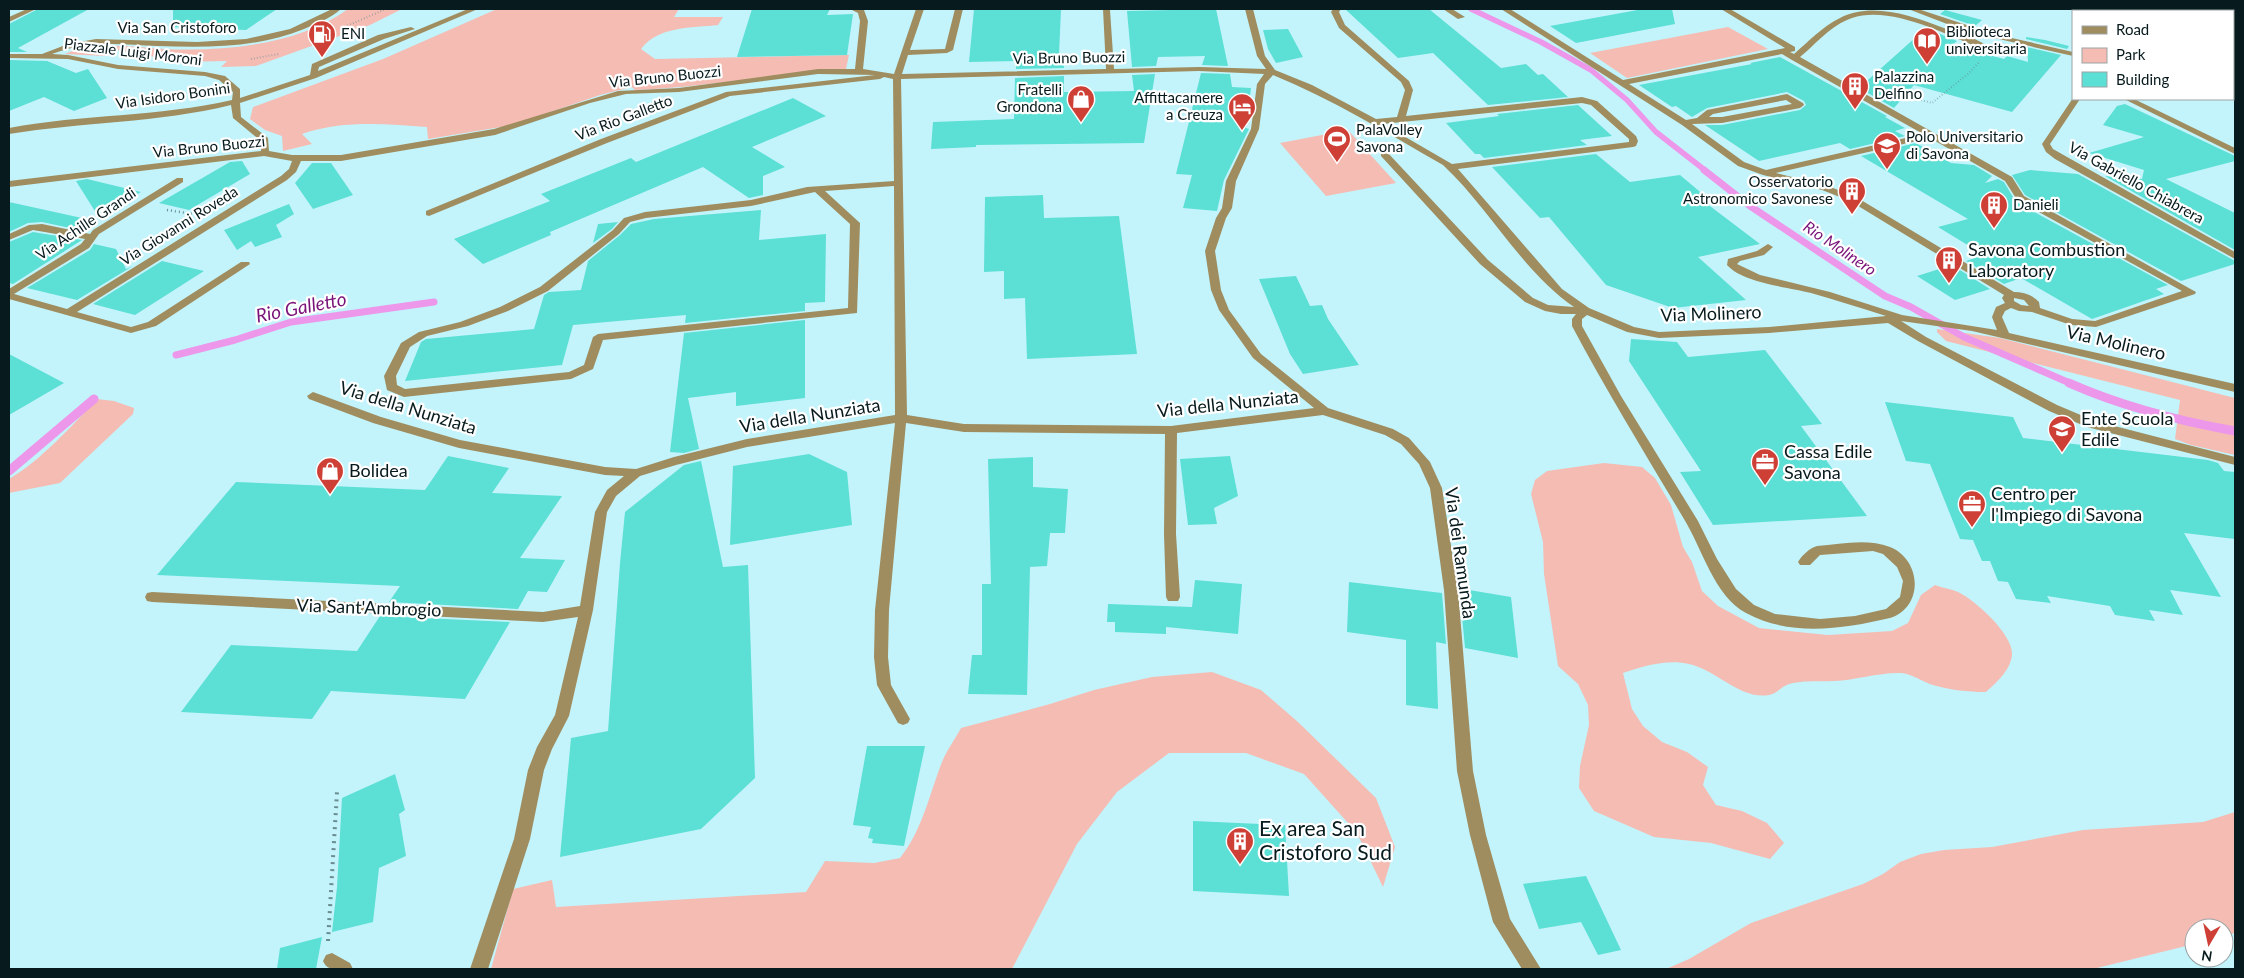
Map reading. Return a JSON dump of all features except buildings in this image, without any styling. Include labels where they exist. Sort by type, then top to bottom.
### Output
[{"type":"street","points":[[9,20],[32,9]]},
{"type":"street","name":"Via San Cristoforo","points":[[42,56],[72,45],[104,41],[207,45],[247,42],[308,24],[337,9]]},
{"type":"street","name":"Via Isidoro Bonini","points":[[9,131],[47,124],[186,111],[236,102],[314,75],[474,9]]},
{"type":"street","points":[[854,9],[861,12],[864,21],[859,70]]},
{"type":"street","points":[[903,719],[884,685],[881,657],[882,610],[901,418],[897,77],[920,9]]},
{"type":"street","points":[[904,53],[946,51],[950,48],[959,9]]},
{"type":"street","points":[[1249,9],[1260,50],[1272,72]]},
{"type":"street","points":[[1337,9],[1335,12],[1342,26],[1405,82],[1409,90],[1401,119]]},
{"type":"street","points":[[1447,9],[1461,17]]},
{"type":"street","points":[[1505,9],[1685,123],[1741,164],[1766,173],[1825,188],[1853,199],[2011,300]]},
{"type":"street","points":[[1622,83],[1792,49],[1725,9]]},
{"type":"street","points":[[1912,9],[1967,29],[2036,48],[2072,54]]},
{"type":"street","points":[[1106,10],[1110,71]]},
{"type":"street","points":[[1795,58],[1837,23],[1849,16],[1873,12],[1917,22],[1983,46]]},
{"type":"street","points":[[1783,51],[2009,179],[2020,198],[2191,292],[2096,324],[2071,322],[2032,309],[2035,304],[2030,299],[2022,296],[2011,300],[2000,309],[1997,317],[2004,335]]},
{"type":"street","name":"Piazzale Luigi Moroni","points":[[9,63],[9,58],[68,57],[118,67],[205,74],[222,78],[237,91],[236,102]]},
{"type":"street","name":"Via Bruno Buozzi","points":[[9,184],[264,153],[298,158],[341,158],[480,135],[521,126],[620,93],[679,90],[815,73],[859,70],[897,77],[1236,69],[1272,72]]},
{"type":"street","name":"Via Molinero","points":[[1272,72],[1309,87],[1375,122],[1433,155],[1450,167],[1459,175],[1519,248],[1558,291],[1585,310],[1631,330],[1659,335],[1769,330],[1903,318],[1927,320],[2004,335],[2235,388]]},
{"type":"street","name":"Via dei Ramunda","points":[[1272,72],[1264,78],[1261,84],[1255,129],[1231,181],[1227,208],[1221,218],[1210,251],[1216,290],[1224,310],[1257,356],[1324,411],[1389,432],[1405,441],[1424,462],[1436,488],[1451,590],[1465,771],[1478,834],[1502,922],[1532,969]]},
{"type":"street","name":"Via Rio Galletto","points":[[429,213],[604,141],[729,94],[875,77],[897,77]]},
{"type":"street","points":[[1685,123],[1700,120],[1722,120],[1800,105],[1786,97],[1710,112],[1700,120]]},
{"type":"street","points":[[1375,122],[1582,100],[1594,103],[1634,141],[1633,144],[1450,167]]},
{"type":"street","name":"Via Gabriello Chiabrera","points":[[2075,100],[2046,144],[2049,150],[2058,158],[2235,256]]},
{"type":"street","points":[[2130,100],[2235,151]]},
{"type":"street","points":[[236,102],[236,118],[264,140],[266,150],[264,153]]},
{"type":"street","points":[[1766,173],[1931,135]]},
{"type":"street","points":[[1384,154],[1484,262],[1529,300],[1546,308],[1585,310]]},
{"type":"street","name":"Via Giovanni Roveda","points":[[69,312],[284,178],[293,170],[298,158]]},
{"type":"street","name":"Via Achille Grandi","points":[[9,294],[85,246],[90,242],[91,237],[180,180]]},
{"type":"street","points":[[818,190],[855,223],[853,310],[598,337],[589,367],[571,375],[404,393],[391,387],[390,376],[405,345],[423,334],[464,324],[504,309],[544,289],[616,232],[627,220],[645,216],[751,203],[818,190],[899,183]]},
{"type":"street","points":[[9,237],[32,227],[42,227],[91,237]]},
{"type":"street","points":[[1768,247],[1766,250],[1753,256],[1732,261],[1732,265],[1757,275],[1854,302],[1903,318]]},
{"type":"street","points":[[9,294],[131,330],[152,324],[245,264]]},
{"type":"street","points":[[1585,310],[1577,319],[1577,326],[1615,396],[1692,521],[1711,561],[1730,593],[1749,609],[1773,619],[1820,624],[1855,621],[1890,613],[1906,599],[1910,581],[1903,564],[1888,551],[1873,546],[1817,551],[1805,562]]},
{"type":"street","points":[[1890,320],[2053,408],[2092,424],[2235,461]]},
{"type":"street","name":"Via della Nunziata","points":[[313,396],[377,420],[459,444],[605,472],[636,473],[674,460],[746,443],[837,430],[901,418],[964,428],[1171,430],[1324,411]]},
{"type":"street","points":[[1171,430],[1170,534],[1173,597]]},
{"type":"street","points":[[479,969],[522,839],[536,770],[544,747],[562,716],[586,610],[601,512],[611,493],[636,473]]},
{"type":"street","name":"Via Sant'Ambrogio","points":[[152,597],[543,616],[586,610]]},
{"type":"path","points":[[1927,107],[1948,88],[1960,82],[1982,59]]},
{"type":"path","points":[[1898,94],[1932,103]]},
{"type":"path","points":[[138,206],[199,215]]},
{"type":"path","points":[[337,792],[328,939],[338,965]]},
{"type":"green space","points":[[348,9],[402,9],[370,25],[256,66],[221,67],[227,61],[180,62],[119,50],[105,56],[65,54],[89,47],[101,46],[187,50],[260,44],[307,31]]},
{"type":"green space","points":[[497,9],[679,9],[674,17],[723,17],[718,25],[666,32],[648,41],[641,49],[655,59],[849,55],[846,69],[662,88],[635,90],[632,87],[600,95],[513,125],[428,139],[427,127],[380,124],[348,125],[302,134],[312,144],[283,151],[282,136],[265,130],[250,119],[253,107],[383,59]]},
{"type":"green space","points":[[1728,27],[1768,49],[1627,78],[1590,53]]},
{"type":"green space","name":"PalaVolley Savona","points":[[1348,130],[1396,183],[1326,196],[1280,143]]},
{"type":"green space","points":[[1937,329],[2000,338],[2235,398],[2235,455],[2191,445],[2175,439],[2180,400],[1946,341],[1937,332]]},
{"type":"green space","points":[[97,399],[114,401],[134,408],[133,414],[60,483],[9,493],[9,479],[44,453]]},
{"type":"green space","points":[[1604,463],[1642,467],[1655,478],[1671,505],[1683,547],[1692,562],[1702,591],[1718,606],[1759,628],[1828,635],[1892,631],[1908,623],[1921,595],[1935,585],[1965,596],[1992,619],[2007,638],[2011,647],[2012,655],[2009,666],[1986,692],[1946,688],[1929,684],[1914,676],[1893,673],[1843,680],[1795,683],[1786,685],[1769,695],[1758,695],[1738,689],[1709,672],[1689,664],[1664,663],[1623,673],[1632,709],[1643,726],[1662,742],[1687,752],[1708,767],[1703,785],[1716,805],[1742,811],[1767,823],[1784,843],[1770,859],[1711,843],[1654,837],[1594,811],[1579,788],[1580,766],[1589,725],[1588,705],[1578,684],[1558,666],[1544,574],[1543,542],[1531,494],[1535,480],[1547,471]]},
{"type":"green space","points":[[1212,672],[1261,690],[1298,722],[1376,798],[1395,847],[1383,887],[1357,833],[1304,774],[1246,753],[1169,753],[1117,792],[1077,844],[1012,969],[491,969],[513,889],[552,880],[556,907],[806,892],[825,861],[874,863],[900,858],[920,824],[942,762],[961,728],[1094,690],[1152,677]]},
{"type":"green space","points":[[2235,812],[2235,933],[2234,918],[2184,918],[2184,946],[2093,969],[1666,969],[1689,959],[1751,923],[1863,884],[1883,874],[1900,862],[1921,854],[1944,850],[1992,847],[2083,830],[2203,822]]},
{"type":"waterway","name":"Rio Molinero","points":[[1471,9],[1541,42],[1591,70],[1627,100],[1656,132],[1706,171]]},
{"type":"waterway","points":[[2104,9],[2109,10]]},
{"type":"waterway","points":[[2177,10],[2184,9]]},
{"type":"waterway","name":"Rio Molinero","points":[[1704,170],[1750,206],[1885,296],[1911,307],[1964,337],[2072,384]]},
{"type":"waterway","name":"Rio Galletto","points":[[176,355],[235,340],[291,322],[434,302]]},
{"type":"waterway","name":"Rio Molinero","points":[[2069,383],[2109,399],[2150,412],[2235,431]]},
{"type":"waterway","name":"Rio Galletto","points":[[9,471],[94,399]]},
{"type":"place","name":"ENI","points":[[322,58]]},
{"type":"place","name":"Biblioteca universitaria","points":[[1927,65]]},
{"type":"place","name":"Palazzina Delfino","points":[[1855,110]]},
{"type":"place","name":"Fratelli Grondona","points":[[1081,123]]},
{"type":"place","name":"Affittacamere a Creuza","points":[[1242,131]]},
{"type":"place","name":"PalaVolley Savona","points":[[1337,163]]},
{"type":"place","name":"Polo Universitario di Savona","points":[[1887,170]]},
{"type":"place","name":"Osservatorio Astronomico Savonese","points":[[1852,215]]},
{"type":"place","name":"Danieli","points":[[1994,229]]},
{"type":"place","name":"Savona Combustion Laboratory","points":[[1949,284]]},
{"type":"place","name":"Ente Scuola Edile","points":[[2062,453]]},
{"type":"place","name":"Cassa Edile Savona","points":[[1765,486]]},
{"type":"place","name":"Bolidea","points":[[330,495]]},
{"type":"place","name":"Centro per l'Impiego di Savona","points":[[1972,528]]},
{"type":"place","name":"Ex area San Cristoforo Sud","points":[[1240,865]]}]
